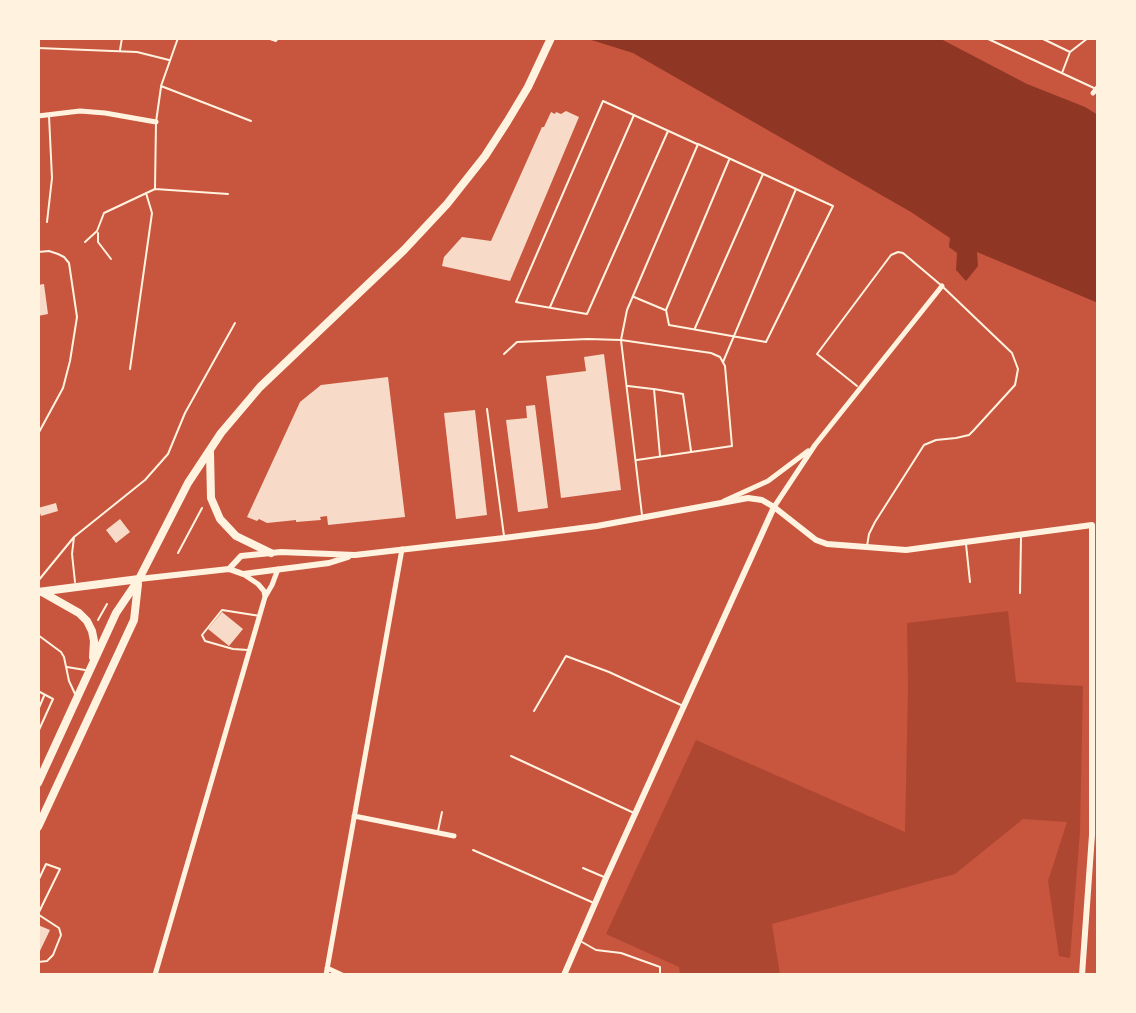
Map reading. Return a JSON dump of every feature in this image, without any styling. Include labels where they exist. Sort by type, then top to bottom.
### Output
[{"type":"main road","points":[[38,783],[116,613],[139,579],[177,502],[210,450],[248,400],[404,250],[460,188],[518,105],[551,38]]},
{"type":"main road","points":[[210,450],[211,498],[220,519],[236,536],[271,553]]},
{"type":"main road","points":[[40,592],[139,579]]},
{"type":"main road","points":[[38,827],[134,620],[139,579]]},
{"type":"main road","points":[[40,592],[79,613],[88,623],[95,647],[89,671]]},
{"type":"street","points":[[38,116],[80,111],[156,122]]},
{"type":"street","points":[[564,975],[774,507],[815,445],[942,286]]},
{"type":"street","points":[[723,501],[768,481],[815,445]]},
{"type":"street","points":[[229,569],[241,556],[271,553],[355,555],[504,538],[597,526],[748,498],[762,500],[816,540],[827,544],[906,550],[1095,525],[1095,836],[1082,975]]},
{"type":"street","points":[[342,975],[327,972],[402,549]]},
{"type":"street","points":[[243,574],[329,563],[355,555]]},
{"type":"street","points":[[139,579],[229,569],[258,584],[265,597]]},
{"type":"street","points":[[155,975],[265,597],[278,569]]},
{"type":"street","points":[[354,816],[454,836]]},
{"type":"lane","points":[[120,51],[122,38]]},
{"type":"lane","points":[[155,189],[156,122],[161,86],[178,38]]},
{"type":"lane","points":[[267,38],[276,41],[278,38]]},
{"type":"lane","points":[[986,38],[1096,90]]},
{"type":"lane","points":[[1041,38],[1070,52]]},
{"type":"lane","points":[[1062,74],[1070,52],[1088,38]]},
{"type":"lane","points":[[38,48],[137,52],[170,60]]},
{"type":"lane","points":[[161,86],[251,121]]},
{"type":"lane","points":[[668,131],[587,314],[516,302],[603,101],[833,206],[766,342],[669,325],[666,310],[730,159]]},
{"type":"lane","points":[[47,222],[52,178],[49,115]]},
{"type":"lane","points":[[550,308],[634,115]]},
{"type":"lane","points":[[643,517],[621,340],[627,310],[698,144]]},
{"type":"lane","points":[[694,329],[763,174]]},
{"type":"lane","points":[[85,242],[97,231],[104,213],[155,189],[228,194]]},
{"type":"lane","points":[[723,362],[796,189]]},
{"type":"lane","points":[[130,369],[152,213],[146,193]]},
{"type":"lane","points":[[97,231],[98,242],[111,259]]},
{"type":"lane","points":[[38,252],[58,254],[69,263],[77,317],[63,388],[38,434]]},
{"type":"lane","points":[[860,389],[817,354],[891,255],[898,252],[942,286],[1012,353],[1018,369],[1015,385],[969,435],[924,445],[875,522],[867,547]]},
{"type":"lane","points":[[633,296],[666,310]]},
{"type":"lane","points":[[38,581],[74,537],[145,480],[168,454],[185,413],[235,323]]},
{"type":"lane","points":[[504,354],[517,342],[588,339],[621,340],[711,353],[720,357],[725,366],[732,446],[636,460]]},
{"type":"lane","points":[[626,385],[683,394],[691,452]]},
{"type":"lane","points":[[654,389],[661,457]]},
{"type":"lane","points":[[487,409],[504,538]]},
{"type":"lane","points":[[1020,593],[1021,535]]},
{"type":"lane","points":[[74,537],[72,554],[76,587]]},
{"type":"lane","points":[[966,543],[970,582]]},
{"type":"lane","points":[[251,650],[233,649],[205,641],[202,635],[222,610],[261,616]]},
{"type":"lane","points":[[38,635],[61,652],[77,698]]},
{"type":"lane","points":[[534,711],[566,656],[684,706]]},
{"type":"lane","points":[[66,667],[89,671]]},
{"type":"lane","points":[[38,691],[53,699],[38,732]]},
{"type":"lane","points":[[38,710],[45,695]]},
{"type":"lane","points":[[511,756],[635,814]]},
{"type":"lane","points":[[438,832],[442,812]]},
{"type":"lane","points":[[473,850],[595,904]]},
{"type":"lane","points":[[38,881],[46,864],[60,869],[38,914],[59,928],[61,935],[53,955],[47,961],[38,962]]},
{"type":"lane","points":[[583,868],[606,878]]},
{"type":"lane","points":[[579,941],[596,950],[621,953],[660,967],[660,975]]},
{"type":"path","points":[[178,553],[206,504]]},
{"type":"path","points":[[97,622],[107,604]]},
{"type":"shaded area","points":[[585,38],[939,38],[1027,84],[1085,107],[1098,115],[1098,303],[977,252],[978,266],[966,281],[956,270],[957,253],[949,247],[950,238],[911,212],[633,53]]},
{"type":"shaded area","points":[[1008,611],[1016,682],[1083,686],[1080,831],[1070,958],[1059,956],[1048,881],[1067,822],[1023,819],[955,874],[772,924],[780,975],[680,975],[679,967],[606,934],[696,740],[905,832],[907,623]]},
{"type":"building","points":[[566,111],[579,117],[510,281],[442,266],[444,257],[462,237],[491,241],[542,127],[551,112],[561,114]]},
{"type":"building","points":[[44,284],[48,314],[38,316],[38,285]]},
{"type":"building","points":[[604,354],[621,490],[561,498],[546,376],[586,371],[584,357]]},
{"type":"building","points":[[388,377],[405,517],[328,525],[327,516],[320,517],[321,520],[267,523],[247,517],[300,402],[321,385]]},
{"type":"building","points":[[535,405],[548,508],[518,512],[506,420],[527,418],[526,406]]},
{"type":"building","points":[[475,410],[487,515],[456,519],[444,413]]},
{"type":"building","points":[[56,503],[58,511],[41,516],[38,508]]},
{"type":"building","points":[[120,519],[130,532],[116,543],[106,530]]},
{"type":"building","points":[[222,612],[243,629],[229,646],[208,629]]},
{"type":"building","points":[[38,925],[50,930],[38,955]]}]
